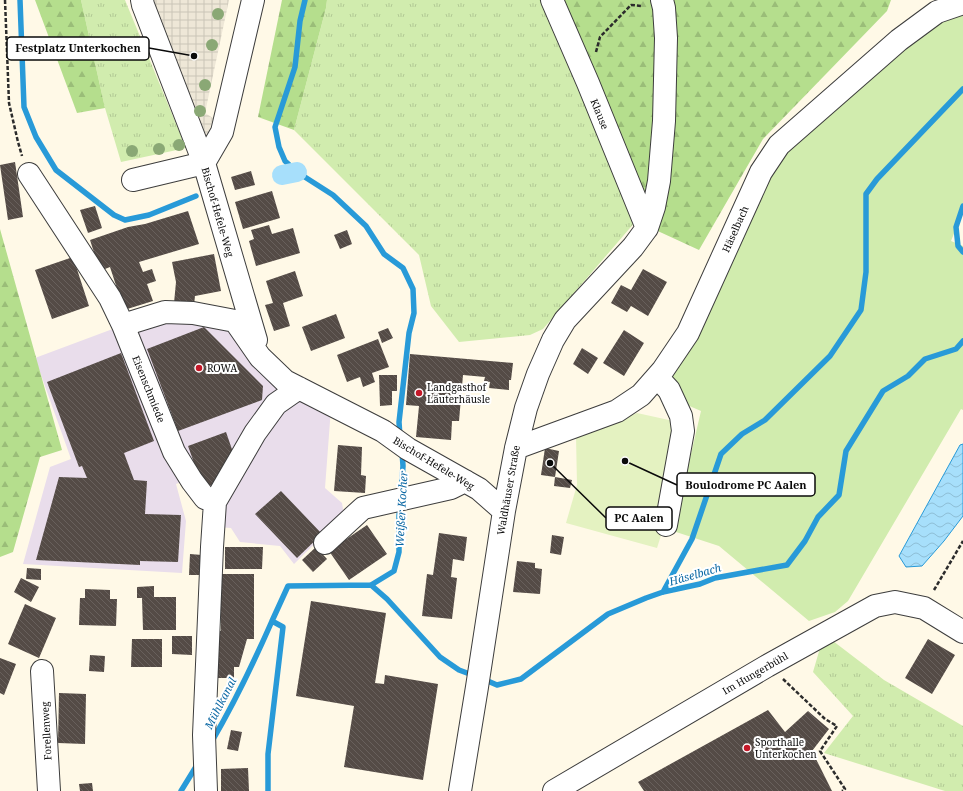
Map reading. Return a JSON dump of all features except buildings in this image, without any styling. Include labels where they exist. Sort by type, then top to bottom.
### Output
[{"type":"street","points":[[133,180],[204,163],[142,0]]},
{"type":"street","name":"Bischof-Hefele-Weg","points":[[253,0],[222,132],[204,163],[260,357]]},
{"type":"street","name":"Klause","points":[[552,0],[588,83],[647,228]]},
{"type":"street","name":"Häselbach","points":[[516,448],[617,410],[640,395],[663,370],[688,333],[761,172],[779,145],[899,40],[937,12],[963,3]]},
{"type":"street","name":"Waldhäuser Straße","points":[[460,791],[504,511],[516,448],[526,408],[538,374],[553,340],[565,320],[634,247],[647,228],[654,207],[659,181],[664,121],[666,38],[663,4]]},
{"type":"street","name":"Eisenschmiede","points":[[29,174],[110,298],[123,325],[174,452],[192,481],[205,498],[215,502]]},
{"type":"street","name":"Bischof-Hefele-Weg","points":[[123,325],[165,312],[194,313],[235,321],[260,357],[285,381],[382,431],[408,448],[480,489],[504,511]]},
{"type":"street","points":[[657,377],[669,390],[681,416],[683,431],[666,524]]},
{"type":"street","points":[[206,784],[204,741],[215,502],[255,433],[276,404],[299,388]]},
{"type":"street","points":[[325,543],[363,508],[451,488],[465,481]]},
{"type":"street","name":"Im Hungerbühl","points":[[554,791],[767,666],[875,606],[895,602],[924,608],[963,632]]},
{"type":"street","name":"Forellenweg","points":[[42,671],[49,791]]},
{"type":"path","points":[[5,0],[9,103],[18,142],[29,174]]},
{"type":"path","points":[[588,83],[600,37],[632,5],[663,4]]},
{"type":"path","points":[[924,608],[963,541]]},
{"type":"path","points":[[767,666],[825,719],[837,726],[820,751],[845,789],[842,791]]},
{"type":"shaded area","points":[[151,0],[229,0],[205,113],[213,118],[208,135],[200,142]]},
{"type":"shaded area","name":"ROWA","points":[[164,315],[232,324],[331,408],[325,488],[342,503],[344,515],[294,564],[280,546],[240,542],[231,528],[217,527],[194,477],[176,484],[186,521],[182,573],[23,564],[50,467],[71,459],[35,358],[118,327]]},
{"type":"green space","points":[[35,0],[81,0],[105,108],[77,113]]},
{"type":"green space","points":[[81,0],[125,0],[186,148],[121,162],[105,108]]},
{"type":"green space","points":[[282,0],[327,0],[294,130],[258,117]]},
{"type":"green space","points":[[327,0],[539,0],[636,221],[543,329],[530,335],[459,342],[431,306],[419,255],[294,130]]},
{"type":"green space","points":[[539,0],[891,0],[887,11],[763,139],[699,250],[636,221]]},
{"type":"green space","points":[[963,10],[963,211],[951,241],[963,246],[963,410],[961,409],[848,601],[835,612],[809,621],[719,546],[673,531],[701,411],[664,395],[665,373],[762,174],[899,42]]},
{"type":"green space","points":[[0,229],[62,450],[40,457],[13,552],[0,557]]},
{"type":"green space","points":[[637,413],[678,422],[663,529],[657,548],[566,523],[577,485],[576,436]]},
{"type":"green space","points":[[833,641],[884,680],[963,726],[963,791],[945,791],[824,753],[853,716],[813,672],[820,648]]},
{"type":"water","points":[[963,444],[963,516],[922,566],[906,567],[899,556],[960,445]]},
{"type":"waterway","name":"Weißer Kocher","points":[[20,0],[24,107],[36,137],[56,170],[114,215],[125,220],[149,215],[196,196]]},
{"type":"waterway","name":"Weißer Kocher","points":[[305,0],[300,21],[295,67],[275,127],[279,147],[285,161],[297,172],[333,195],[366,226],[384,254],[403,268],[413,289],[414,313],[409,333],[399,422],[400,437]]},
{"type":"waterway","points":[[663,592],[692,539],[721,454],[742,434],[765,420],[830,356],[861,310],[866,272],[866,194],[877,179],[963,89]]},
{"type":"waterway","name":"Weißer Kocher","points":[[282,175],[297,172]]},
{"type":"waterway","name":"Häselbach","points":[[963,206],[956,227],[958,246],[963,252]]},
{"type":"waterway","name":"Häselbach","points":[[483,679],[497,685],[521,679],[608,614],[646,598],[663,592],[700,584],[715,578],[787,565],[805,541],[818,517],[839,495],[846,451],[883,391],[908,376],[925,359],[956,349],[963,341]]},
{"type":"waterway","name":"Weißer Kocher","points":[[401,494],[403,466],[402,451]]},
{"type":"waterway","name":"Weißer Kocher","points":[[268,791],[268,754],[283,627],[272,621],[288,586],[371,585],[394,571],[399,552],[400,505]]},
{"type":"waterway","name":"Häselbach","points":[[371,585],[387,599],[440,657],[459,670],[475,676]]},
{"type":"waterway","name":"Mühlkanal","points":[[212,741],[229,712],[272,621]]},
{"type":"waterway","name":"Mühlkanal","points":[[181,791],[197,765]]},
{"type":"place","name":"Festplatz Unterkochen","points":[[194,56]]},
{"type":"place","name":"ROWA","points":[[199,368]]},
{"type":"place","name":"Landgasthof Läuterhäusle","points":[[419,393]]},
{"type":"place","name":"Boulodrome PC Aalen","points":[[625,461]]},
{"type":"place","name":"PC Aalen","points":[[550,463]]},
{"type":"place","name":"Sporthalle Unterkochen","points":[[747,748]]}]
